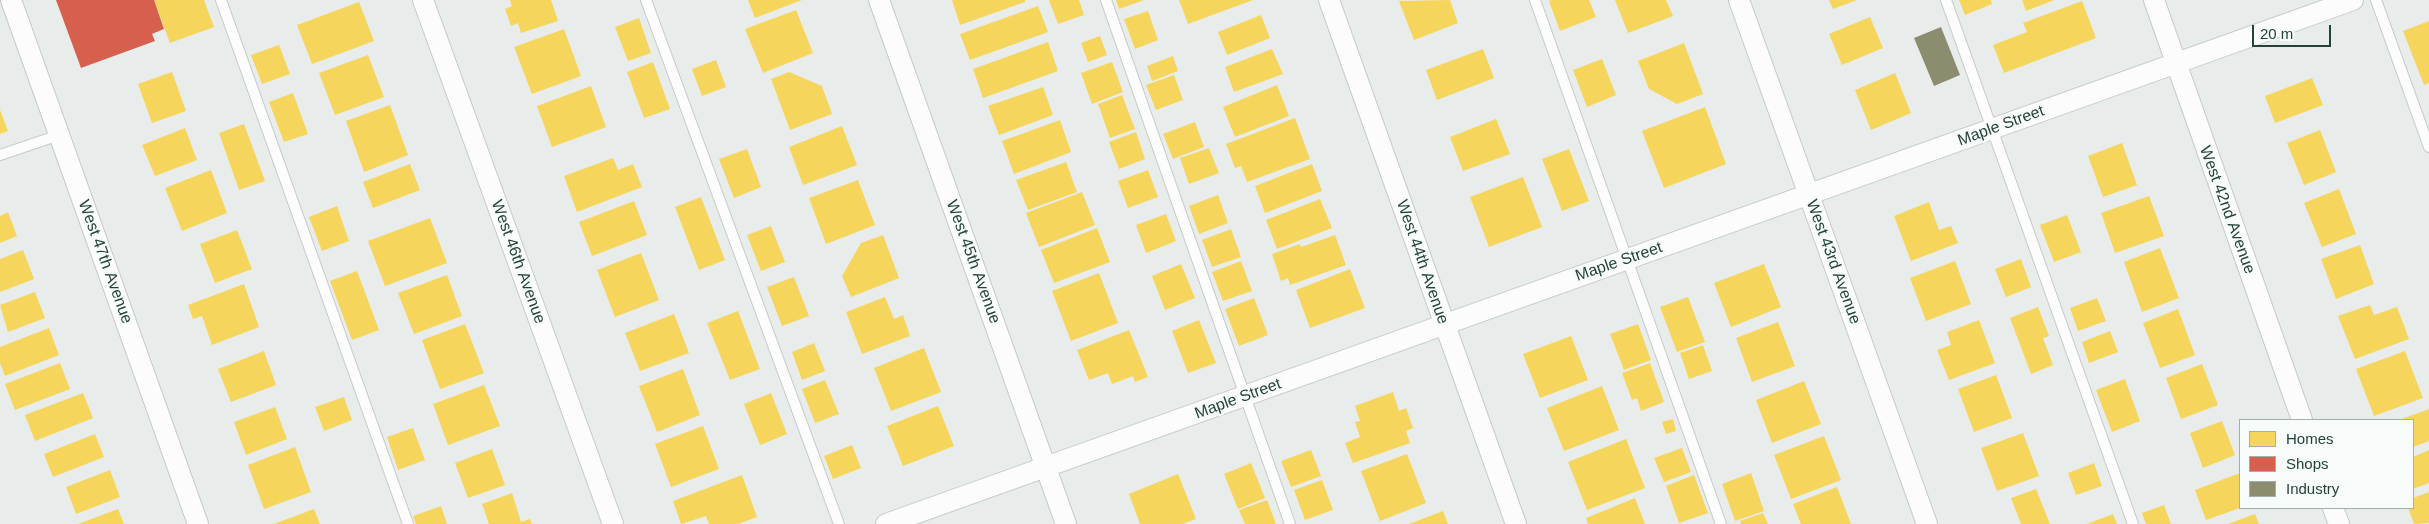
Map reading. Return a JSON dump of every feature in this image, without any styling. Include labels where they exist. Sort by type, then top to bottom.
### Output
[{"type":"street","name":"West 47th Avenue","points":[[11,0],[198,524]]},
{"type":"street","name":"West 46th Avenue","points":[[423,0],[613,524]]},
{"type":"street","name":"West 45th Avenue","points":[[879,0],[1066,524]]},
{"type":"street","name":"West 44th Avenue","points":[[1329,0],[1516,524]]},
{"type":"street","name":"West 43rd Avenue","points":[[1740,0],[1927,524]]},
{"type":"street","name":"West 42nd Avenue","points":[[2154,0],[2302,419]]},
{"type":"street","name":"Maple Street","points":[[886,524],[1244,398],[1444,323],[1809,195],[2353,0]]},
{"type":"street","points":[[2333,509],[2339,524]]},
{"type":"lane","points":[[221,0],[408,524]]},
{"type":"lane","points":[[646,0],[839,524]]},
{"type":"lane","points":[[1106,0],[1244,398],[1290,524]]},
{"type":"lane","points":[[1535,0],[1721,524]]},
{"type":"lane","points":[[1946,0],[2133,524]]},
{"type":"lane","points":[[2376,0],[2429,147]]},
{"type":"lane","points":[[0,155],[59,135]]},
{"type":"building: Homes","points":[[154,0],[204,0],[214,27],[170,43]]},
{"type":"building: Homes","points":[[510,0],[551,0],[558,21],[521,33],[518,23],[511,26],[505,9],[512,6]]},
{"type":"building: Homes","points":[[748,0],[802,0],[755,18]]},
{"type":"building: Homes","points":[[952,0],[1025,0],[1025,2],[960,25]]},
{"type":"building: Homes","points":[[1049,0],[1079,0],[1084,15],[1058,24]]},
{"type":"building: Homes","points":[[1116,0],[1144,0],[1119,9]]},
{"type":"building: Homes","points":[[1179,0],[1253,0],[1188,24]]},
{"type":"building: Homes","points":[[1450,0],[1458,23],[1414,40],[1399,1]]},
{"type":"building: Homes","points":[[1589,0],[1596,17],[1560,31],[1549,1]]},
{"type":"building: Homes","points":[[1615,0],[1666,0],[1673,16],[1628,33]]},
{"type":"building: Homes","points":[[1829,0],[1857,0],[1833,9]]},
{"type":"building: Homes","points":[[1959,0],[1991,0],[1992,4],[1965,15]]},
{"type":"building: Homes","points":[[2022,0],[2054,0],[2026,11]]},
{"type":"building: Homes","points":[[2082,1],[2096,38],[2004,73],[1993,45],[2027,32],[2023,23]]},
{"type":"building: Homes","points":[[359,2],[374,41],[312,64],[297,25]]},
{"type":"building: Homes","points":[[1038,6],[1048,32],[970,60],[960,34]]},
{"type":"building: Homes","points":[[796,10],[813,53],[763,73],[745,29]]},
{"type":"building: Homes","points":[[1148,11],[1158,40],[1135,49],[1124,19]]},
{"type":"building: Homes","points":[[1261,15],[1270,38],[1227,55],[1218,32]]},
{"type":"building: Homes","points":[[1870,17],[1883,48],[1842,65],[1829,34]]},
{"type":"building: Homes","points":[[639,18],[651,53],[628,61],[615,27]]},
{"type":"building: Homes","points":[[2429,21],[2429,83],[2424,85],[2403,31]]},
{"type":"building: Homes","points":[[564,29],[581,76],[532,94],[514,47]]},
{"type":"building: Homes","points":[[1100,36],[1107,55],[1088,62],[1081,43]]},
{"type":"building: Homes","points":[[1048,42],[1058,71],[983,98],[973,69]]},
{"type":"building: Homes","points":[[1684,43],[1703,94],[1677,104],[1649,89],[1638,61]]},
{"type":"building: Homes","points":[[279,45],[290,74],[262,84],[251,55]]},
{"type":"building: Homes","points":[[1272,49],[1283,74],[1234,92],[1225,67]]},
{"type":"building: Homes","points":[[1483,49],[1494,78],[1437,100],[1426,70]]},
{"type":"building: Homes","points":[[368,55],[384,97],[335,115],[319,73]]},
{"type":"building: Homes","points":[[1173,56],[1178,71],[1152,81],[1147,66]]},
{"type":"building: Homes","points":[[1602,59],[1616,95],[1587,107],[1573,70]]},
{"type":"building: Homes","points":[[716,60],[726,87],[702,96],[692,69]]},
{"type":"building: Homes","points":[[653,62],[670,109],[644,118],[627,72]]},
{"type":"building: Homes","points":[[1112,62],[1123,92],[1092,104],[1081,73]]},
{"type":"building: Homes","points":[[172,72],[186,111],[152,123],[138,84]]},
{"type":"building: Homes","points":[[789,72],[822,86],[832,114],[790,130],[771,79]]},
{"type":"building: Homes","points":[[1895,73],[1911,113],[1871,130],[1855,90]]},
{"type":"building: Homes","points":[[1174,75],[1183,100],[1156,110],[1146,85]]},
{"type":"building: Homes","points":[[2312,78],[2323,105],[2275,123],[2265,96]]},
{"type":"building: Homes","points":[[1277,85],[1289,116],[1235,137],[1223,107]]},
{"type":"building: Homes","points":[[591,86],[606,127],[552,147],[537,106]]},
{"type":"building: Homes","points":[[1043,87],[1053,115],[999,135],[988,106]]},
{"type":"building: Homes","points":[[293,93],[308,134],[284,142],[269,102]]},
{"type":"building: Homes","points":[[1122,95],[1135,129],[1110,138],[1098,104]]},
{"type":"building: Homes","points":[[390,105],[408,155],[364,172],[346,121]]},
{"type":"building: Homes","points":[[1705,107],[1726,164],[1664,188],[1642,131]]},
{"type":"building: Homes","points":[[0,110],[8,131],[0,134]]},
{"type":"building: Homes","points":[[1295,118],[1310,159],[1247,182],[1241,166],[1235,168],[1226,144]]},
{"type":"building: Homes","points":[[1496,119],[1510,154],[1463,171],[1450,137]]},
{"type":"building: Homes","points":[[1060,120],[1071,152],[1014,174],[1002,141]]},
{"type":"building: Homes","points":[[1195,122],[1204,147],[1173,159],[1163,134]]},
{"type":"building: Homes","points":[[244,124],[265,181],[239,190],[219,133]]},
{"type":"building: Homes","points":[[842,126],[857,165],[803,185],[789,147]]},
{"type":"building: Homes","points":[[185,128],[197,160],[155,176],[142,145]]},
{"type":"building: Homes","points":[[2320,130],[2336,172],[2304,185],[2287,143]]},
{"type":"building: Homes","points":[[1136,132],[1145,159],[1119,169],[1109,142]]},
{"type":"building: Homes","points":[[2122,143],[2137,185],[2103,197],[2088,156]]},
{"type":"building: Homes","points":[[1209,148],[1219,173],[1189,184],[1180,158]]},
{"type":"building: Homes","points":[[747,149],[761,187],[734,198],[719,159]]},
{"type":"building: Homes","points":[[1569,149],[1589,201],[1562,211],[1542,159]]},
{"type":"building: Homes","points":[[613,158],[618,170],[633,164],[642,187],[577,212],[564,176]]},
{"type":"building: Homes","points":[[1066,162],[1077,192],[1028,210],[1016,180]]},
{"type":"building: Homes","points":[[410,164],[420,190],[373,208],[363,182]]},
{"type":"building: Homes","points":[[1312,164],[1322,191],[1265,213],[1255,186]]},
{"type":"building: Homes","points":[[211,170],[227,213],[182,231],[165,188]]},
{"type":"building: Homes","points":[[1148,170],[1158,197],[1128,208],[1118,181]]},
{"type":"building: Homes","points":[[1523,177],[1542,227],[1489,247],[1470,197]]},
{"type":"building: Homes","points":[[858,180],[875,225],[826,244],[809,198]]},
{"type":"building: Homes","points":[[2339,189],[2356,234],[2322,247],[2304,203]]},
{"type":"building: Homes","points":[[1082,192],[1095,225],[1039,247],[1026,213]]},
{"type":"building: Homes","points":[[1218,195],[1228,223],[1199,234],[1189,206]]},
{"type":"building: Homes","points":[[2149,196],[2164,236],[2115,253],[2101,213]]},
{"type":"building: Homes","points":[[701,197],[725,260],[699,270],[675,207]]},
{"type":"building: Homes","points":[[1320,199],[1332,228],[1277,249],[1266,220]]},
{"type":"building: Homes","points":[[634,201],[647,235],[592,256],[579,222]]},
{"type":"building: Homes","points":[[1929,202],[1939,230],[1951,226],[1958,243],[1911,261],[1894,216]]},
{"type":"building: Homes","points":[[337,206],[349,241],[322,251],[309,217]]},
{"type":"building: Homes","points":[[8,212],[17,236],[0,243],[0,216]]},
{"type":"building: Homes","points":[[1166,214],[1176,241],[1146,253],[1136,225]]},
{"type":"building: Homes","points":[[2067,215],[2081,252],[2054,262],[2040,225]]},
{"type":"building: Homes","points":[[430,218],[447,263],[385,286],[368,241]]},
{"type":"building: Homes","points":[[771,226],[785,262],[761,271],[747,235]]},
{"type":"building: Homes","points":[[1097,228],[1110,262],[1054,283],[1041,250]]},
{"type":"building: Homes","points":[[1231,229],[1241,257],[1212,267],[1202,240]]},
{"type":"building: Homes","points":[[237,230],[252,269],[215,283],[200,244]]},
{"type":"building: Homes","points":[[883,235],[899,278],[851,297],[842,276],[861,243]]},
{"type":"building: Homes","points":[[1335,235],[1346,265],[1290,285],[1288,278],[1281,281],[1272,254],[1300,244],[1301,247]]},
{"type":"building: Homes","points":[[2360,245],[2374,284],[2336,299],[2321,259]]},
{"type":"building: Homes","points":[[2160,248],[2179,298],[2142,312],[2124,262]]},
{"type":"building: Homes","points":[[23,250],[34,279],[0,292],[0,259]]},
{"type":"building: Homes","points":[[641,253],[659,300],[615,317],[597,270]]},
{"type":"building: Homes","points":[[2021,259],[2031,287],[2006,297],[1995,269]]},
{"type":"building: Homes","points":[[1241,261],[1252,291],[1223,301],[1212,272]]},
{"type":"building: Homes","points":[[1955,261],[1971,304],[1926,321],[1910,278]]},
{"type":"building: Homes","points":[[1181,264],[1195,298],[1165,310],[1152,276]]},
{"type":"building: Homes","points":[[1764,264],[1781,307],[1731,327],[1714,283]]},
{"type":"building: Homes","points":[[1350,269],[1365,308],[1310,328],[1296,290]]},
{"type":"building: Homes","points":[[357,271],[379,330],[352,340],[330,281]]},
{"type":"building: Homes","points":[[1099,273],[1118,323],[1071,341],[1052,291]]},
{"type":"building: Homes","points":[[447,275],[462,316],[414,334],[398,293]]},
{"type":"building: Homes","points":[[794,277],[809,316],[782,326],[767,287]]},
{"type":"building: Homes","points":[[244,284],[259,327],[212,345],[202,316],[193,319],[188,305]]},
{"type":"building: Homes","points":[[35,292],[45,318],[8,332],[0,305]]},
{"type":"building: Homes","points":[[885,297],[894,319],[903,315],[910,336],[862,354],[846,312]]},
{"type":"building: Homes","points":[[1688,297],[1705,342],[1677,352],[1660,307]]},
{"type":"building: Homes","points":[[1254,298],[1268,335],[1239,346],[1225,309]]},
{"type":"building: Homes","points":[[2097,298],[2106,321],[2078,331],[2070,308]]},
{"type":"building: Homes","points":[[2370,305],[2374,315],[2397,307],[2409,339],[2355,359],[2338,316]]},
{"type":"building: Homes","points":[[2038,307],[2049,336],[2043,338],[2053,365],[2031,374],[2010,318]]},
{"type":"building: Homes","points":[[2178,309],[2195,355],[2160,368],[2143,323]]},
{"type":"building: Homes","points":[[738,311],[760,369],[730,380],[707,323]]},
{"type":"building: Homes","points":[[674,314],[689,353],[640,371],[625,333]]},
{"type":"building: Homes","points":[[1199,320],[1216,363],[1188,373],[1172,331]]},
{"type":"building: Homes","points":[[1979,320],[1995,363],[1949,380],[1937,350],[1951,345],[1947,332]]},
{"type":"building: Homes","points":[[1778,322],[1795,366],[1752,382],[1736,338]]},
{"type":"building: Homes","points":[[465,324],[484,373],[440,389],[422,340]]},
{"type":"building: Homes","points":[[1638,324],[1651,360],[1624,370],[1610,334]]},
{"type":"building: Homes","points":[[49,328],[59,355],[5,376],[0,363],[0,347]]},
{"type":"building: Homes","points":[[1129,330],[1148,377],[1135,382],[1133,376],[1112,384],[1108,373],[1089,380],[1077,350]]},
{"type":"building: Homes","points":[[2110,331],[2118,352],[2089,363],[2082,342]]},
{"type":"building: Homes","points":[[1571,336],[1588,380],[1540,398],[1523,354]]},
{"type":"building: Homes","points":[[814,343],[825,371],[802,380],[792,352]]},
{"type":"building: Homes","points":[[1703,345],[1712,371],[1689,379],[1680,353]]},
{"type":"building: Homes","points":[[924,348],[941,392],[891,411],[874,368]]},
{"type":"building: Homes","points":[[264,351],[276,385],[231,402],[218,369]]},
{"type":"building: Homes","points":[[2405,351],[2423,398],[2374,416],[2356,369]]},
{"type":"building: Homes","points":[[60,363],[70,389],[15,410],[5,384]]},
{"type":"building: Homes","points":[[1650,363],[1664,402],[1641,411],[1637,398],[1632,400],[1622,373]]},
{"type":"building: Homes","points":[[2202,364],[2218,405],[2181,419],[2166,378]]},
{"type":"building: Homes","points":[[683,369],[700,415],[657,432],[639,386]]},
{"type":"building: Homes","points":[[1996,375],[2012,418],[1974,432],[1958,389]]},
{"type":"building: Homes","points":[[2125,379],[2140,421],[2112,432],[2096,390]]},
{"type":"building: Homes","points":[[825,380],[839,414],[815,423],[802,389]]},
{"type":"building: Homes","points":[[1804,381],[1821,424],[1772,443],[1756,400]]},
{"type":"building: Homes","points":[[484,385],[500,426],[448,445],[433,404]]},
{"type":"building: Homes","points":[[1602,386],[1619,430],[1564,451],[1547,408]]},
{"type":"building: Homes","points":[[1393,392],[1399,411],[1406,408],[1413,428],[1406,431],[1410,443],[1353,463],[1345,443],[1360,437],[1355,422],[1360,421],[1355,406]]},
{"type":"building: Homes","points":[[83,393],[93,418],[35,441],[25,415]]},
{"type":"building: Homes","points":[[771,393],[787,434],[760,445],[744,404]]},
{"type":"building: Homes","points":[[344,397],[352,420],[324,431],[315,407]]},
{"type":"building: Homes","points":[[938,406],[954,446],[903,466],[887,426]]},
{"type":"building: Homes","points":[[275,407],[287,439],[246,455],[234,422]]},
{"type":"building: Homes","points":[[2429,409],[2429,441],[2414,447],[2414,419],[2402,419]]},
{"type":"building: Homes","points":[[1673,419],[1676,431],[1666,434],[1662,422]]},
{"type":"building: Homes","points":[[2222,421],[2235,455],[2203,468],[2190,433]]},
{"type":"building: Homes","points":[[703,426],[719,469],[671,487],[655,444]]},
{"type":"building: Homes","points":[[413,428],[425,460],[398,470],[387,437]]},
{"type":"building: Homes","points":[[2023,433],[2039,476],[1997,491],[1981,448]]},
{"type":"building: Homes","points":[[95,434],[104,457],[53,477],[44,454]]},
{"type":"building: Homes","points":[[1824,436],[1841,480],[1791,499],[1774,455]]},
{"type":"building: Homes","points":[[1626,439],[1645,488],[1587,510],[1568,462]]},
{"type":"building: Homes","points":[[852,445],[861,468],[833,479],[824,456]]},
{"type":"building: Homes","points":[[295,447],[311,492],[264,509],[248,465]]},
{"type":"building: Homes","points":[[1682,448],[1691,472],[1664,482],[1654,458]]},
{"type":"building: Homes","points":[[492,449],[505,485],[468,498],[455,463]]},
{"type":"building: Homes","points":[[1311,450],[1321,476],[1291,487],[1281,461]]},
{"type":"building: Homes","points":[[2429,450],[2429,483],[2414,489],[2414,457]]},
{"type":"building: Homes","points":[[1407,454],[1426,503],[1380,521],[1361,471]]},
{"type":"building: Homes","points":[[1251,463],[1265,498],[1238,509],[1224,474]]},
{"type":"building: Homes","points":[[2094,463],[2102,486],[2076,495],[2068,473]]},
{"type":"building: Homes","points":[[110,470],[120,497],[76,514],[66,487]]},
{"type":"building: Homes","points":[[1751,473],[1764,511],[1735,521],[1722,484]]},
{"type":"building: Homes","points":[[2239,473],[2239,508],[2206,520],[2195,490]]},
{"type":"building: Homes","points":[[1178,474],[1196,519],[1182,524],[1140,524],[1129,494]]},
{"type":"building: Homes","points":[[742,475],[757,517],[738,524],[709,524],[706,516],[681,524],[673,501]]},
{"type":"building: Homes","points":[[1694,475],[1708,513],[1679,523],[1666,486]]},
{"type":"building: Homes","points":[[1322,480],[1333,510],[1305,520],[1294,490]]},
{"type":"building: Homes","points":[[1837,487],[1851,524],[1801,524],[1793,504]]},
{"type":"building: Homes","points":[[2036,489],[2050,524],[2021,524],[2011,498]]},
{"type":"building: Homes","points":[[2429,492],[2429,523],[2414,524],[2408,509],[2414,509],[2414,498]]},
{"type":"building: Homes","points":[[512,493],[521,522],[530,519],[532,524],[489,524],[482,504]]},
{"type":"building: Homes","points":[[1635,498],[1645,524],[1588,524],[1586,518]]},
{"type":"building: Homes","points":[[1267,500],[1276,524],[1245,524],[1239,510]]},
{"type":"building: Homes","points":[[2164,505],[2171,524],[2146,524],[2142,513]]},
{"type":"building: Homes","points":[[441,506],[447,524],[416,524],[413,516]]},
{"type":"building: Homes","points":[[118,509],[124,524],[78,524]]},
{"type":"building: Homes","points":[[314,509],[320,524],[274,524]]},
{"type":"building: Homes","points":[[1443,511],[1448,524],[1409,524]]},
{"type":"building: Homes","points":[[1763,513],[1768,524],[1741,524],[1740,521]]},
{"type":"building: Homes","points":[[2113,514],[2117,524],[2087,524]]},
{"type":"building: Homes","points":[[2255,514],[2259,524],[2228,524]]},
{"type":"building: Shops","points":[[56,0],[154,0],[164,29],[152,34],[155,41],[81,68]]},
{"type":"building: Industry","points":[[1941,27],[1960,75],[1934,86],[1914,38]]}]
